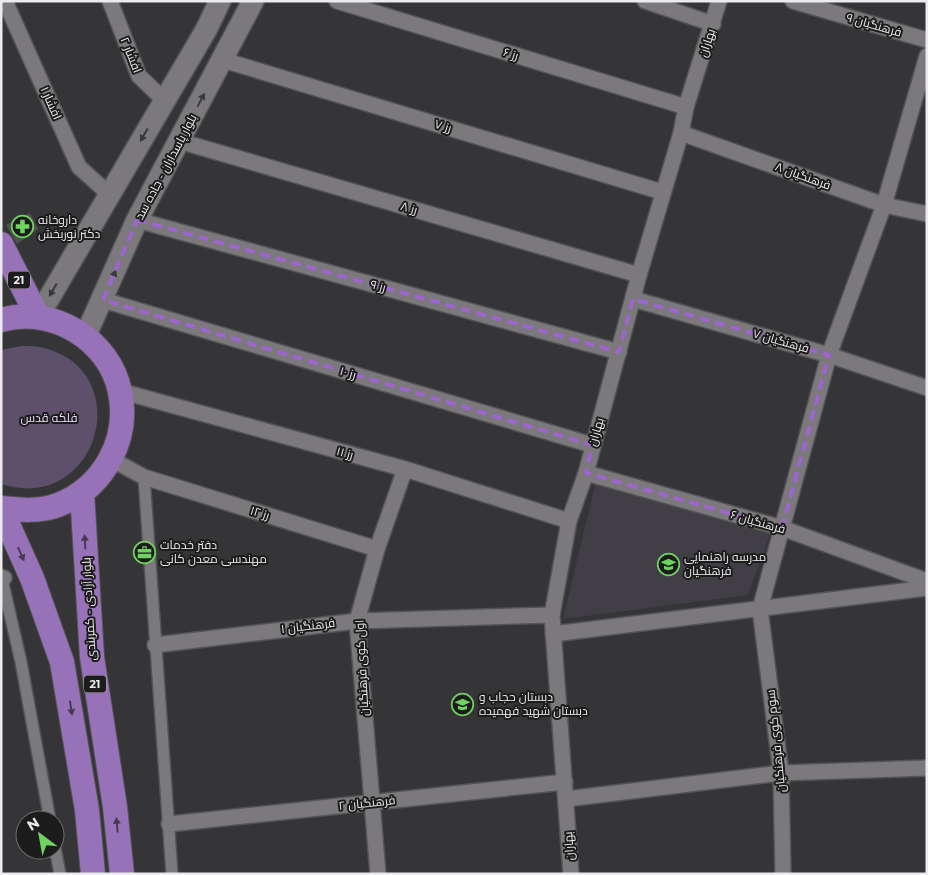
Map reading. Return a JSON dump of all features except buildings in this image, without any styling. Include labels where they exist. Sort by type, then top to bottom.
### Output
[{"type":"main road","points":[[38,317],[206,30],[220,1]]},
{"type":"main road","name":"بلوار پاسداران - جاده سد","points":[[86,337],[137,220],[253,1]]},
{"type":"main road","name":"21","points":[[1,244],[38,317]]},
{"type":"main road","name":"21","points":[[1,320],[11,317],[38,317],[63,324],[86,337],[108,361],[120,391],[123,414],[121,430],[111,459],[99,477],[82,492],[57,505],[29,511],[1,508]]},
{"type":"main road","name":"بلوار آزادی - کمربندی","points":[[82,492],[92,656],[115,807],[122,874]]},
{"type":"main road","name":"21","points":[[1,508],[32,578],[62,662],[87,810],[93,874]]},
{"type":"main road","points":[[62,662],[92,656]]},
{"type":"street","name":"افشار ۱","points":[[5,1],[79,167],[109,194]]},
{"type":"street","name":"افشار ۲","points":[[110,1],[139,76],[164,100]]},
{"type":"street","name":"رز ۶","points":[[337,1],[686,107]]},
{"type":"street","points":[[645,1],[713,24]]},
{"type":"street","name":"بهاران","points":[[572,874],[552,615],[569,521],[586,473],[638,275],[681,132],[686,107],[719,1]]},
{"type":"street","name":"فرهنگیان ۹","points":[[793,1],[927,40]]},
{"type":"street","points":[[760,609],[830,355],[884,205],[927,56]]},
{"type":"street","name":"رز ۷","points":[[223,60],[662,192]]},
{"type":"street","name":"فرهنگیان ۸","points":[[681,132],[884,205],[927,214]]},
{"type":"street","name":"رز ۸","points":[[180,141],[638,275]]},
{"type":"street","name":"رز ۹","points":[[137,220],[619,352]]},
{"type":"street","name":"فرهنگیان ۷","points":[[633,299],[830,355],[927,388]]},
{"type":"street","name":"رز ۱۰","points":[[103,300],[592,445]]},
{"type":"street","name":"رز ۱۱","points":[[120,391],[405,469],[569,521]]},
{"type":"street","name":"رز ۱۲","points":[[111,459],[144,478],[377,549]]},
{"type":"street","name":"اول کوی فرهنگیان","points":[[378,874],[356,621],[377,549],[405,469]]},
{"type":"street","name":"فرهنگیان ۶","points":[[586,473],[782,528],[927,581]]},
{"type":"street","points":[[144,478],[172,874]]},
{"type":"street","points":[[2,578],[48,810]]},
{"type":"street","points":[[553,634],[927,588]]},
{"type":"street","name":"سوم کوی فرهنگیان","points":[[760,609],[782,773],[783,874]]},
{"type":"street","name":"فرهنگیان ۱","points":[[155,645],[356,621],[552,615]]},
{"type":"street","points":[[566,800],[782,773],[927,768]]},
{"type":"street","name":"فرهنگیان ۲","points":[[169,824],[565,782]]},
{"type":"street","points":[[57,860],[60,874]]},
{"type":"highlighted area","points":[[137,220],[619,352],[633,299],[829,355],[782,528],[586,473],[592,445],[103,300]]},
{"type":"shaded area","name":"مدرسه راهنمایی فرهنگیان","points":[[596,481],[771,532],[748,595],[563,619]]},
{"type":"green space","name":"فلکه قدس","points":[[21,346],[44,348],[73,362],[91,384],[97,410],[94,437],[82,461],[62,479],[35,488],[1,484],[1,350]]},
{"type":"place","name":"داروخانه دکتر نوربخش","points":[[22,227]]},
{"type":"place","name":"دفتر خدمات مهندسی معدن کانی","points":[[144,552]]},
{"type":"place","name":"مدرسه راهنمایی فرهنگیان","points":[[668,564]]},
{"type":"place","name":"دبستان حجاب و دبستان شهید فهمیده","points":[[463,704]]}]
